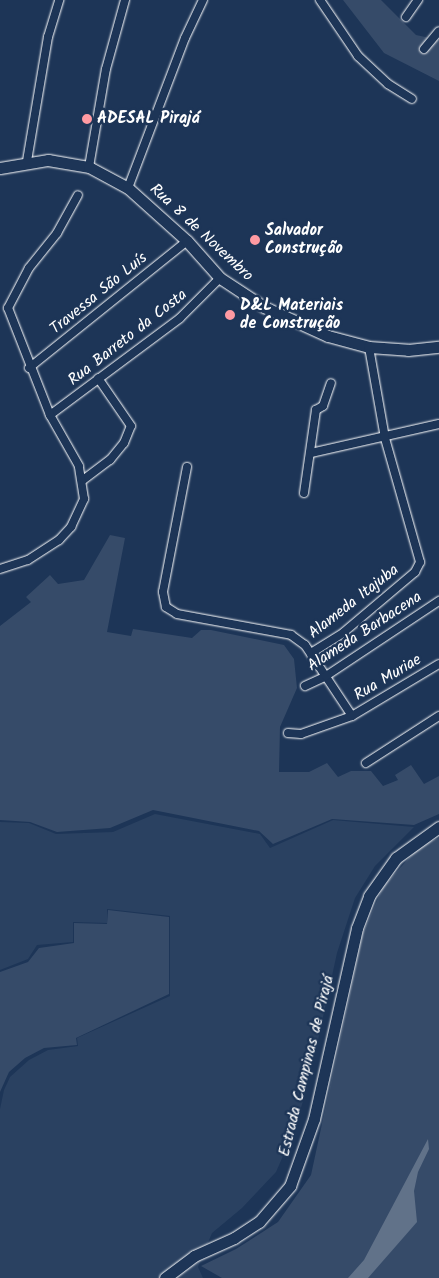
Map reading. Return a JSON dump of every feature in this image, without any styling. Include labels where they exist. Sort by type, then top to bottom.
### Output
[{"type":"main road","name":"Rua 8 de Novembro","points":[[0,168],[27,161],[48,160],[88,167],[128,188],[187,241],[220,278],[249,298],[290,321],[369,347],[408,350],[439,347]]},
{"type":"main road","name":"Estrada Campinas de Pirajá","points":[[165,1278],[194,1256],[234,1238],[259,1222],[290,1186],[314,1119],[357,928],[369,896],[396,858],[439,827]]},
{"type":"street","points":[[27,161],[48,37],[59,0]]},
{"type":"street","points":[[88,167],[106,69],[126,0]]},
{"type":"street","points":[[128,188],[185,38],[203,0]]},
{"type":"street","points":[[320,0],[358,56],[388,84],[412,99]]},
{"type":"street","points":[[406,17],[418,0]]},
{"type":"street","points":[[424,49],[439,31]]},
{"type":"street","points":[[0,569],[28,560],[59,540],[82,506],[83,480],[67,442],[50,415],[29,368],[8,308],[29,268],[57,232],[78,195]]},
{"type":"street","name":"Travessa São Luís","points":[[29,368],[187,241]]},
{"type":"street","name":"Rua Barreto da Costa","points":[[50,415],[180,318],[220,278]]},
{"type":"street","points":[[369,347],[386,438]]},
{"type":"street","points":[[83,480],[110,460],[124,442],[131,426],[98,378]]},
{"type":"street","points":[[304,493],[316,410],[323,406],[331,382]]},
{"type":"street","points":[[311,453],[386,438],[439,424]]},
{"type":"street","name":"Alameda Itajuba","points":[[311,653],[344,632],[415,572],[420,556],[386,438]]},
{"type":"street","points":[[187,467],[163,592],[166,607],[177,614],[282,631],[305,645],[352,716]]},
{"type":"street","name":"Alameda Barbacena","points":[[305,686],[326,676],[439,601]]},
{"type":"street","name":"Rua Muriae","points":[[288,733],[301,734],[352,716],[439,664]]},
{"type":"street","points":[[366,763],[439,716]]},
{"type":"shaded area","points":[[343,0],[381,0],[416,35],[439,40],[439,81],[384,53]]},
{"type":"shaded area","points":[[110,535],[125,538],[107,632],[131,636],[133,629],[192,638],[201,630],[211,630],[284,645],[294,659],[297,688],[280,727],[279,772],[309,772],[327,763],[338,777],[351,771],[371,771],[383,786],[398,780],[395,775],[411,765],[424,784],[439,776],[439,814],[414,825],[332,819],[273,844],[259,831],[153,810],[110,828],[57,832],[30,822],[0,820],[0,626],[31,602],[26,597],[50,575],[58,584],[84,580]]},
{"type":"shaded area","points":[[155,814],[260,834],[270,848],[333,820],[414,827],[375,866],[355,898],[337,953],[309,1081],[294,1131],[276,1172],[242,1208],[212,1233],[198,1267],[203,1278],[0,1278],[0,1109],[4,1090],[10,1077],[29,1060],[48,1050],[78,1046],[77,1038],[170,996],[170,916],[107,909],[107,923],[73,922],[73,942],[37,945],[28,959],[0,970],[0,822],[29,823],[56,834],[113,832]]},
{"type":"shaded area","points":[[439,838],[439,1278],[222,1278],[201,1266],[236,1249],[278,1222],[311,1175],[363,933],[383,887],[420,846]]},
{"type":"shaded area","points":[[108,910],[169,917],[169,994],[76,1038],[77,1045],[44,1048],[25,1058],[9,1072],[0,1092],[0,972],[28,962],[39,948],[74,943],[74,923],[107,924]]},
{"type":"shaded area","points":[[428,1139],[429,1149],[418,1172],[414,1191],[417,1222],[368,1278],[348,1278],[364,1260]]},
{"type":"place","name":"ADESAL Pirajá","points":[[87,119]]},
{"type":"place","name":"Salvador Construção","points":[[255,240]]},
{"type":"place","name":"D&L Materiais de Construção","points":[[230,315]]}]
